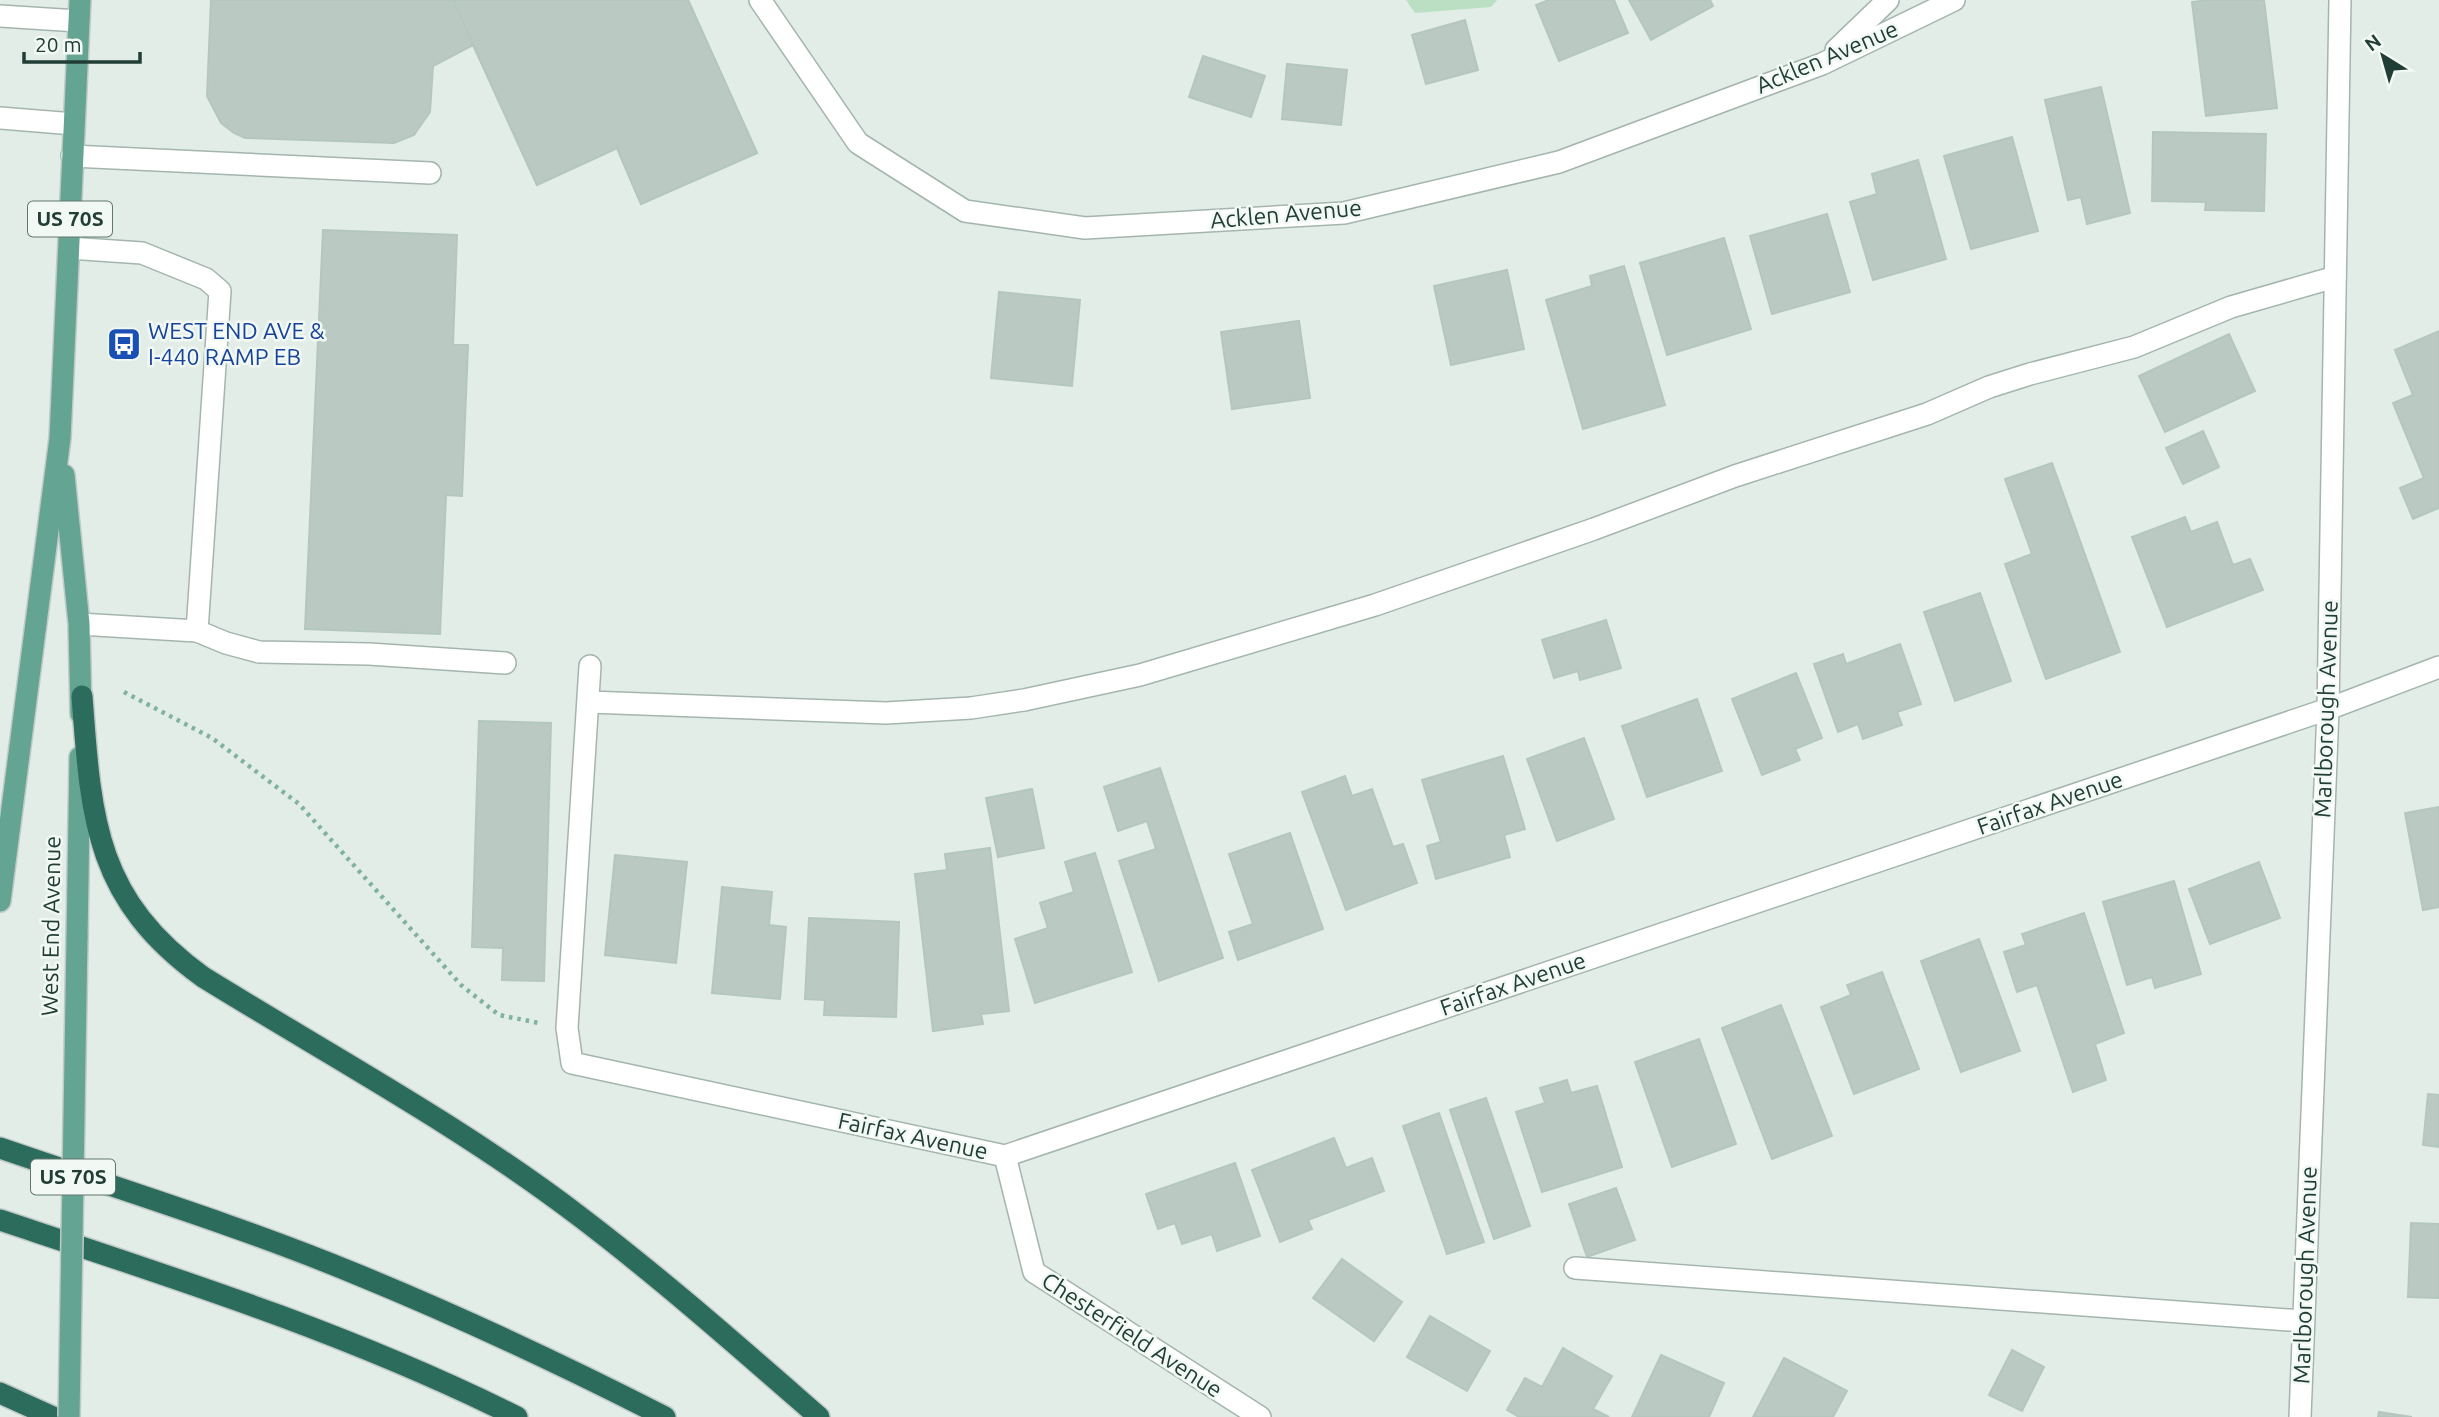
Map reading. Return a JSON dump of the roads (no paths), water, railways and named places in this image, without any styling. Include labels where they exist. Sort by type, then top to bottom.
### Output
[{"type":"highway","points":[[82,696],[93,815],[101,842],[114,877],[145,925],[159,940],[203,977],[434,1118],[580,1217],[678,1294],[819,1417]]},
{"type":"highway","points":[[0,1148],[354,1273],[561,1364],[665,1417]]},
{"type":"highway","points":[[0,1220],[200,1286],[346,1340],[517,1417]]},
{"type":"highway","points":[[0,1393],[53,1417]]},
{"type":"main road","name":"West End Avenue","points":[[0,901],[60,438],[79,11]]},
{"type":"main road","name":"West End Avenue","points":[[60,438],[79,624],[82,696],[69,1417]]},
{"type":"street","name":"Acklen Avenue","points":[[761,0],[858,143],[965,211],[1085,228],[1344,213],[1559,162],[1822,64],[1954,0]]},
{"type":"street","points":[[1822,64],[1888,0]]},
{"type":"street","name":"Marlborough Avenue","points":[[2300,1417],[2328,709],[2340,0]]},
{"type":"street","points":[[0,16],[79,11]]},
{"type":"street","points":[[0,118],[74,124]]},
{"type":"street","points":[[72,156],[430,173]]},
{"type":"street","points":[[69,248],[142,253],[206,279],[220,291],[197,631]]},
{"type":"street","points":[[590,666],[589,702],[898,712],[971,708],[1024,700],[1140,674],[1375,605],[1735,476],[1927,414],[1989,387],[2134,347],[2231,307],[2335,277]]},
{"type":"street","points":[[79,624],[197,631],[259,653],[369,654],[505,663]]},
{"type":"street","name":"Fairfax Avenue","points":[[589,702],[567,1028],[572,1062],[1004,1156],[2328,709],[2439,667]]},
{"type":"street","name":"Chesterfield Avenue","points":[[1004,1156],[1034,1272],[1260,1417]]},
{"type":"street","points":[[1575,1268],[2303,1321]]},
{"type":"place","name":"WEST END AVE & I-440 RAMP EB","points":[[124,344]]}]
